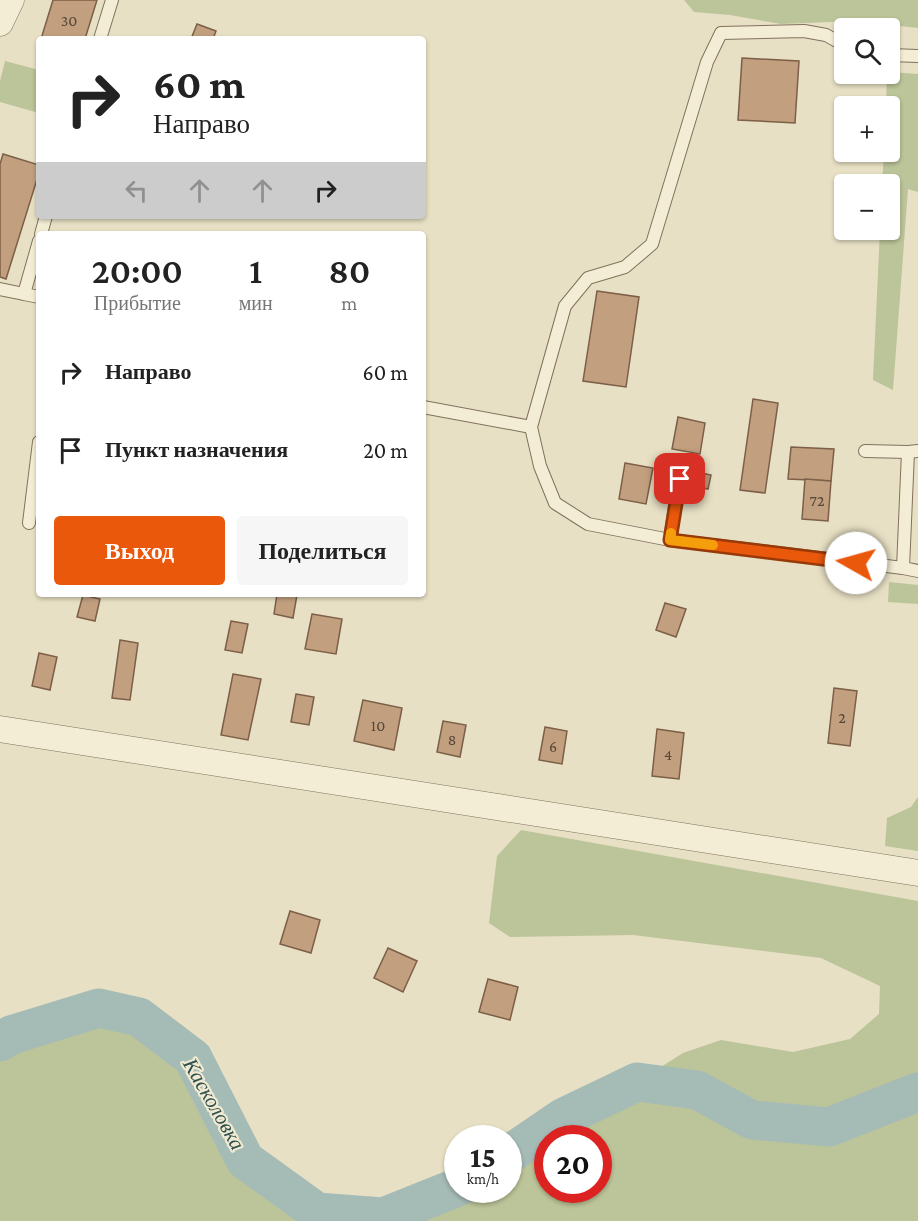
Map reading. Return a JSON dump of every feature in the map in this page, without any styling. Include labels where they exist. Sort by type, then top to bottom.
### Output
[{"type":"street","points":[[0,23],[11,0]]},
{"type":"street","points":[[0,729],[918,873]]},
{"type":"lane","points":[[101,36],[112,0]]},
{"type":"lane","points":[[834,39],[826,35],[804,32],[721,33],[707,62],[652,244],[624,267],[588,278],[565,306],[531,427],[540,466],[555,503],[588,524],[670,540],[918,571]]},
{"type":"lane","points":[[900,55],[918,56]]},
{"type":"lane","points":[[24,294],[36,252]]},
{"type":"lane","points":[[0,289],[36,296]]},
{"type":"lane","points":[[426,408],[531,427]]},
{"type":"lane","points":[[865,451],[913,452],[903,568]]},
{"type":"lane","points":[[28,523],[36,464]]},
{"type":"lane","points":[[670,540],[680,479]]},
{"type":"green space","points":[[684,0],[918,0],[918,28],[900,26],[900,18],[834,18],[834,22],[781,24],[730,15],[694,12]]},
{"type":"green space","points":[[5,61],[36,69],[36,112],[0,102],[0,81]]},
{"type":"green space","points":[[900,73],[918,74],[918,192],[908,189],[893,390],[873,380],[880,240],[900,240],[900,174],[883,174],[883,162],[900,162],[900,96],[886,96],[887,84],[900,84]]},
{"type":"green space","points":[[889,582],[918,585],[918,604],[888,602]]},
{"type":"green space","points":[[918,797],[918,851],[885,846],[887,818],[911,807]]},
{"type":"green space","points":[[521,830],[918,901],[918,1221],[0,1221],[0,1042],[11,1035],[99,1008],[139,1017],[193,1058],[245,1160],[317,1212],[383,1217],[444,1192],[444,1203],[522,1203],[522,1146],[534,1138],[534,1203],[612,1203],[612,1125],[552,1125],[564,1117],[637,1082],[683,1053],[721,1040],[793,1052],[850,1039],[879,1014],[880,986],[821,958],[633,935],[510,937],[489,923],[497,856]]},
{"type":"building","points":[[53,0],[97,0],[86,36],[42,36]]},
{"type":"building","points":[[197,24],[216,31],[214,36],[192,36]]},
{"type":"building","points":[[742,58],[799,61],[795,123],[738,120]]},
{"type":"building","points":[[3,154],[36,164],[36,183],[6,279],[0,277],[0,164]]},
{"type":"building","points":[[597,291],[639,297],[626,387],[583,381]]},
{"type":"building","points":[[753,399],[778,403],[765,493],[740,490]]},
{"type":"building","points":[[678,417],[705,423],[700,454],[672,449]]},
{"type":"building","points":[[791,447],[834,449],[831,481],[788,479]]},
{"type":"building","points":[[625,463],[653,468],[646,504],[619,499]]},
{"type":"building","points":[[697,472],[711,475],[708,489],[694,486]]},
{"type":"building","points":[[805,479],[831,481],[828,521],[802,519]]},
{"type":"building","points":[[82,597],[100,599],[95,621],[77,617]]},
{"type":"building","points":[[277,597],[297,597],[293,618],[274,614]]},
{"type":"building","points":[[665,603],[686,609],[676,637],[656,630]]},
{"type":"building","points":[[312,614],[342,619],[336,654],[305,649]]},
{"type":"building","points":[[231,621],[248,624],[242,653],[225,650]]},
{"type":"building","points":[[120,640],[138,643],[130,700],[112,698]]},
{"type":"building","points":[[39,653],[57,657],[50,690],[32,686]]},
{"type":"building","points":[[233,674],[261,679],[248,740],[221,735]]},
{"type":"building","points":[[834,688],[857,691],[850,746],[828,743]]},
{"type":"building","points":[[296,694],[314,697],[309,725],[291,722]]},
{"type":"building","points":[[363,700],[402,708],[394,750],[354,741]]},
{"type":"building","points":[[443,721],[466,725],[460,757],[437,752]]},
{"type":"building","points":[[545,727],[567,731],[562,764],[539,760]]},
{"type":"building","points":[[657,729],[684,733],[679,779],[652,776]]},
{"type":"building","points":[[290,911],[320,920],[311,953],[280,944]]},
{"type":"building","points":[[388,948],[417,961],[403,992],[374,978]]},
{"type":"building","points":[[488,979],[518,987],[510,1020],[479,1012]]},
{"type":"waterway","name":"Касколовка","points":[[0,1042],[11,1035],[99,1008],[139,1017],[193,1058],[245,1160],[317,1212],[383,1217],[444,1193]]},
{"type":"waterway","name":"Касколовка","points":[[522,1146],[564,1117],[637,1082],[697,1090],[752,1120],[829,1127],[918,1092]]},
{"type":"slow traffic","points":[[671,533],[670,540],[713,545]]},
{"type":"route","points":[[680,479],[670,540],[856,563]]}]
